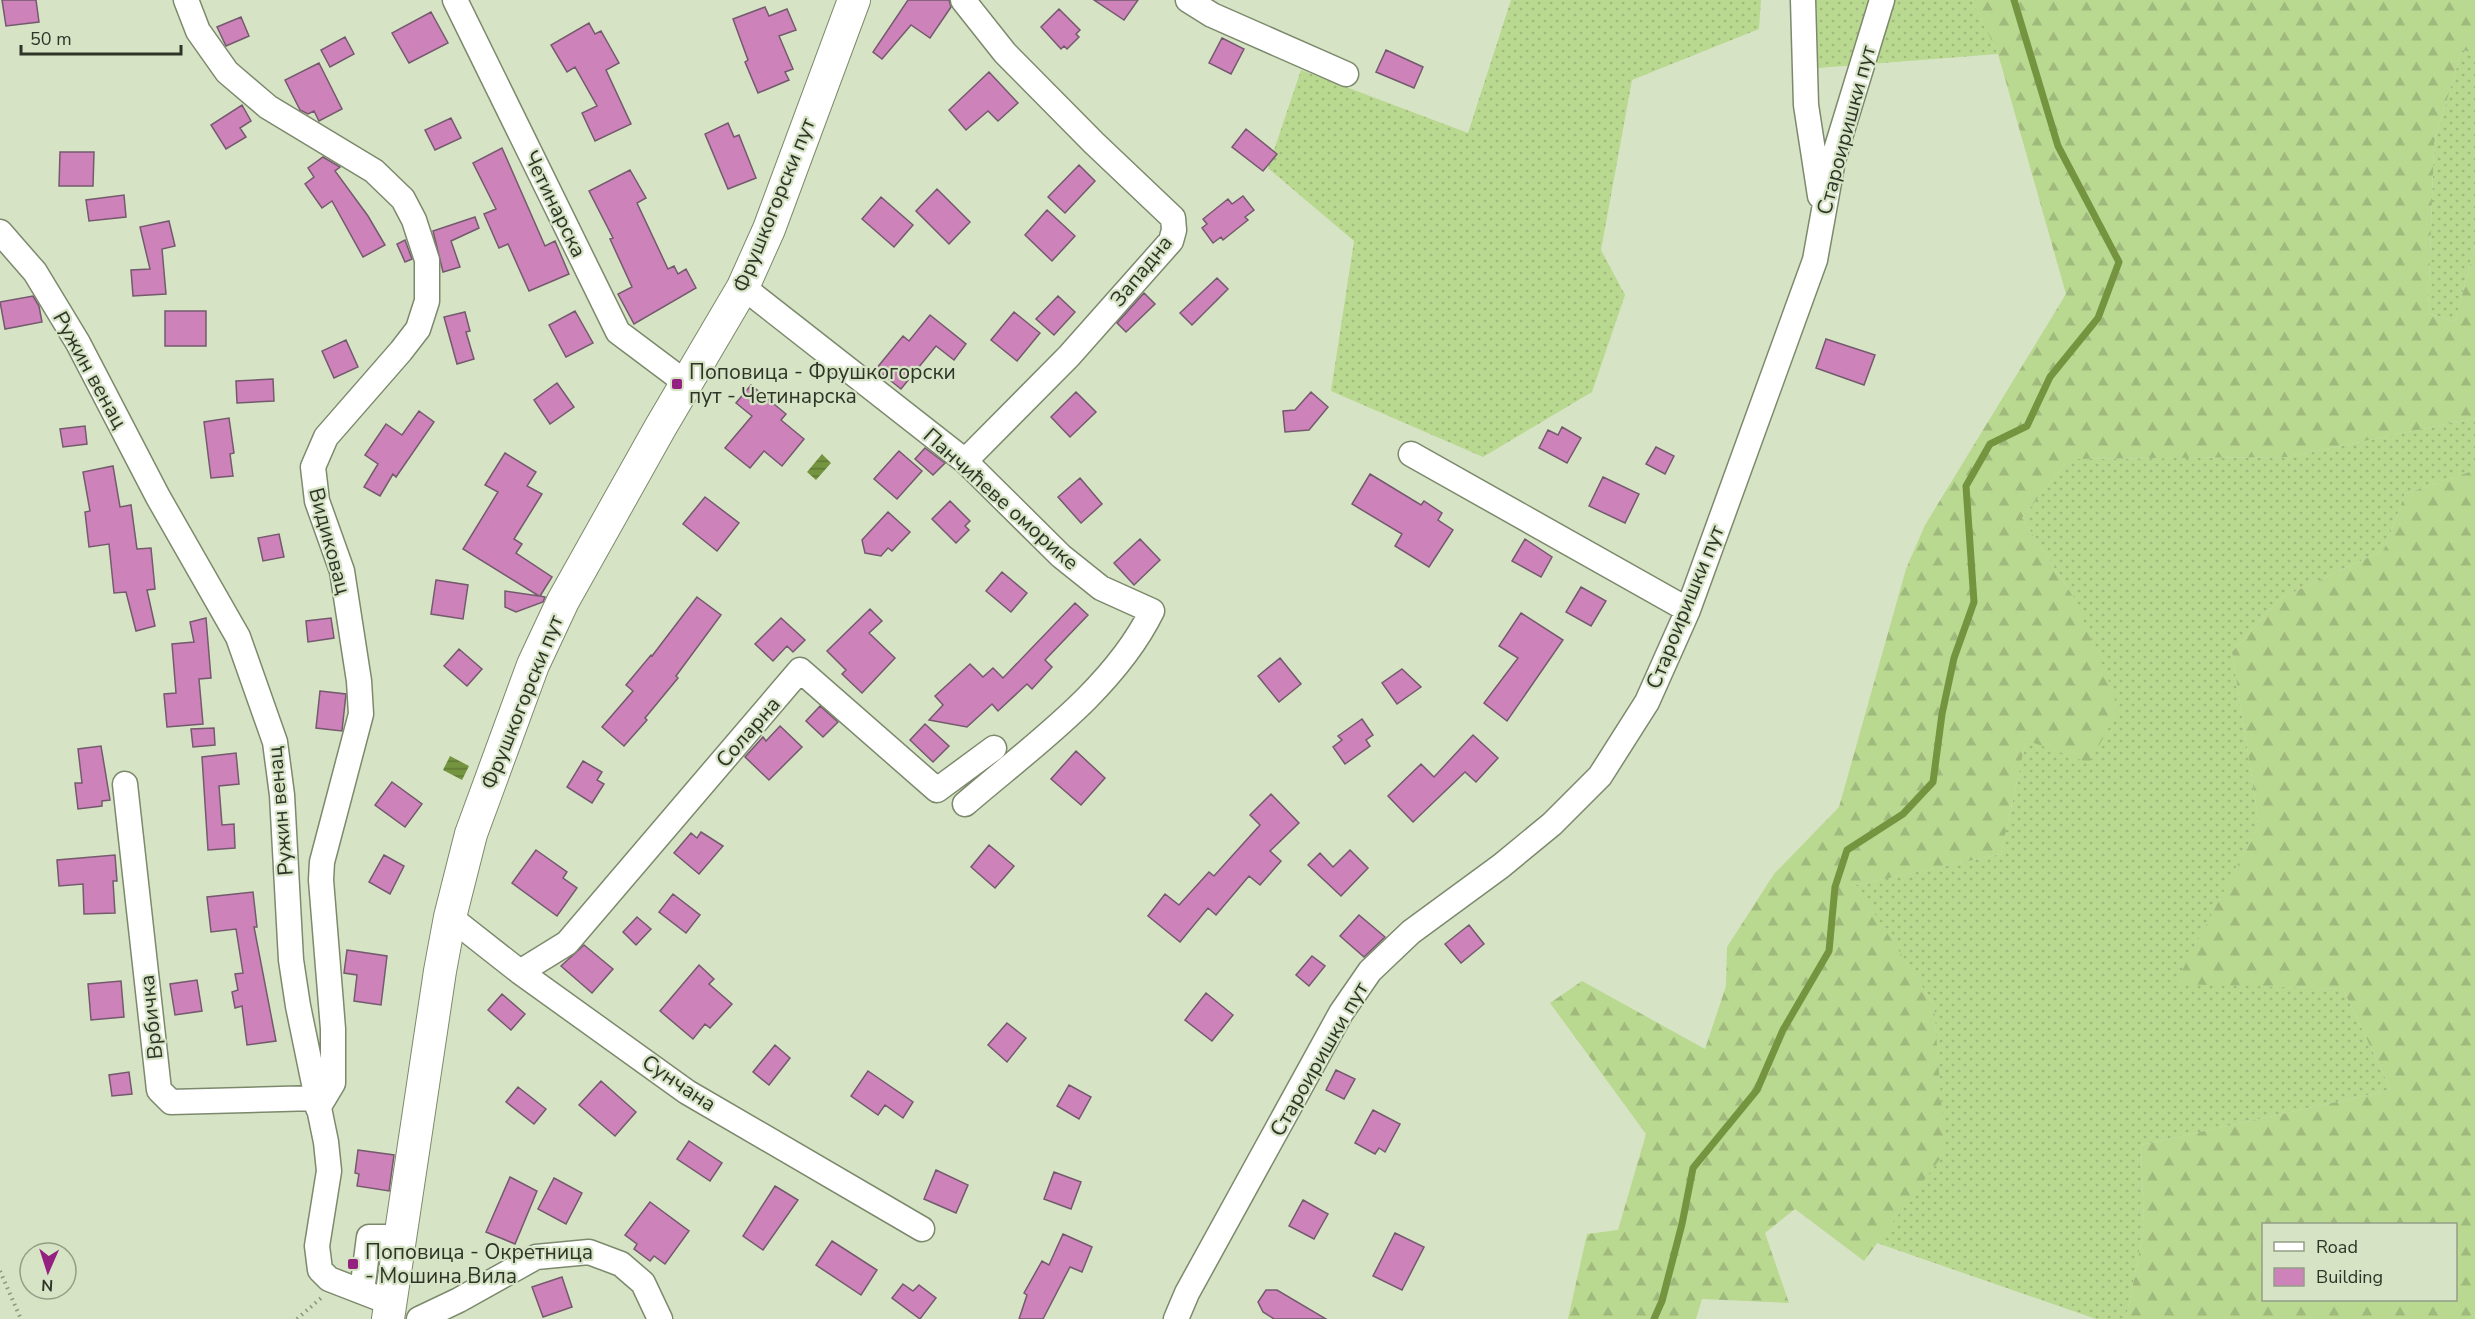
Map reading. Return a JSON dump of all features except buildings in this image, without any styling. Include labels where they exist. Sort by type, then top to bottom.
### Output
[{"type":"street","name":"Видиковац","points":[[186,0],[198,31],[227,72],[268,107],[374,171],[403,199],[414,220],[427,260],[427,301],[418,328],[401,351],[326,437],[313,466],[317,501],[342,571],[359,681],[361,714],[322,862],[321,880],[333,1029],[333,1083],[317,1103]]},
{"type":"street","name":"Четинарска","points":[[454,0],[618,332],[686,383]]},
{"type":"street","name":"Фрушкогорски пут","points":[[389,1311],[450,917],[471,834],[533,665],[563,601],[743,287],[769,229],[854,0]]},
{"type":"street","name":"Западна","points":[[963,0],[1005,53],[1094,143],[1173,218],[1174,230],[1171,241],[1069,356],[965,460]]},
{"type":"street","points":[[1188,0],[1214,8],[1346,74]]},
{"type":"street","points":[[1803,0],[1806,105],[1822,213]]},
{"type":"street","name":"Староиришки пут","points":[[1176,1319],[1187,1293],[1341,1013],[1370,971],[1411,932],[1501,866],[1552,824],[1600,776],[1647,702],[1688,610],[1815,260],[1833,160],[1882,0]]},
{"type":"street","name":"Ружин венац","points":[[0,232],[35,272],[78,343],[158,497],[238,637],[275,742],[282,795],[291,960],[326,1142],[329,1171],[318,1246],[320,1270],[329,1279],[362,1291],[389,1311]]},
{"type":"street","name":"Панчићеве оморике","points":[[743,287],[965,460],[1062,556],[1101,588],[1152,611],[1131,648],[1097,688],[965,804]]},
{"type":"street","points":[[1411,454],[1688,610]]},
{"type":"street","name":"Соларна","points":[[520,972],[567,943],[800,670],[937,789],[994,748]]},
{"type":"street","name":"Врбичка","points":[[125,783],[159,1090],[171,1102],[317,1103]]},
{"type":"street","name":"Сунчана","points":[[450,917],[520,972],[687,1092],[922,1229]]},
{"type":"street","points":[[362,1291],[369,1237],[401,1238]]},
{"type":"street","points":[[419,1319],[459,1300],[536,1257],[589,1252],[621,1264],[643,1283],[660,1319]]},
{"type":"path","points":[[0,1271],[21,1319]]},
{"type":"green space","points":[[1511,0],[1761,0],[1759,29],[1632,80],[1601,250],[1625,295],[1592,392],[1483,457],[1331,391],[1354,241],[1268,168],[1301,70],[1468,133]]},
{"type":"green space","points":[[1816,0],[1972,0],[1998,54],[1818,68]]},
{"type":"green space","points":[[1972,0],[2475,0],[2475,53],[2462,50],[2434,143],[2428,313],[2455,322],[2475,245],[2475,418],[2288,457],[2069,459],[2022,518],[2074,598],[2120,708],[2089,763],[2026,740],[2001,854],[1856,885],[1934,1005],[1945,1152],[1864,1261],[1795,1209],[1765,1233],[1789,1303],[1702,1299],[1696,1319],[1568,1319],[1587,1234],[1618,1230],[1646,1134],[1550,1003],[1582,981],[1705,1049],[1726,986],[1727,947],[1774,874],[1839,807],[1906,569],[1925,525],[2066,294],[1998,54]]},
{"type":"green space","points":[[2462,50],[2475,53],[2475,245],[2455,322],[2428,313],[2434,143]]},
{"type":"green space","points":[[2475,418],[2475,470],[2405,494],[2384,550],[2281,598],[2232,652],[2259,824],[2176,983],[2343,989],[2391,1090],[2141,1145],[2144,1228],[2126,1319],[2096,1319],[1877,1243],[1944,1152],[1934,1005],[1855,885],[2001,854],[2026,740],[2074,598],[2022,518],[2069,459],[2288,457]]},
{"type":"green space","points":[[2475,470],[2475,1319],[2126,1319],[2144,1228],[2141,1145],[2391,1090],[2343,989],[2175,984],[2259,824],[2232,652],[2281,598],[2384,550],[2405,494]]},
{"type":"shaded area","points":[[822,454],[831,463],[816,480],[807,472]]},
{"type":"shaded area","points":[[450,756],[469,766],[462,780],[443,770]]},
{"type":"waterway","points":[[1654,1319],[1662,1301],[1682,1224],[1693,1168],[1757,1090],[1783,1030],[1829,951],[1835,887],[1847,850],[1903,814],[1933,782],[1942,714],[1954,658],[1974,602],[1966,486],[1990,444],[2027,426],[2050,377],[2098,318],[2119,262],[2058,146],[2014,0]]},
{"type":"place","name":"Поповица - Фрушкогорски пут - Четинарска","points":[[677,384]]},
{"type":"place","name":"Поповица - Окретница - Мошина Вила","points":[[353,1264]]}]
